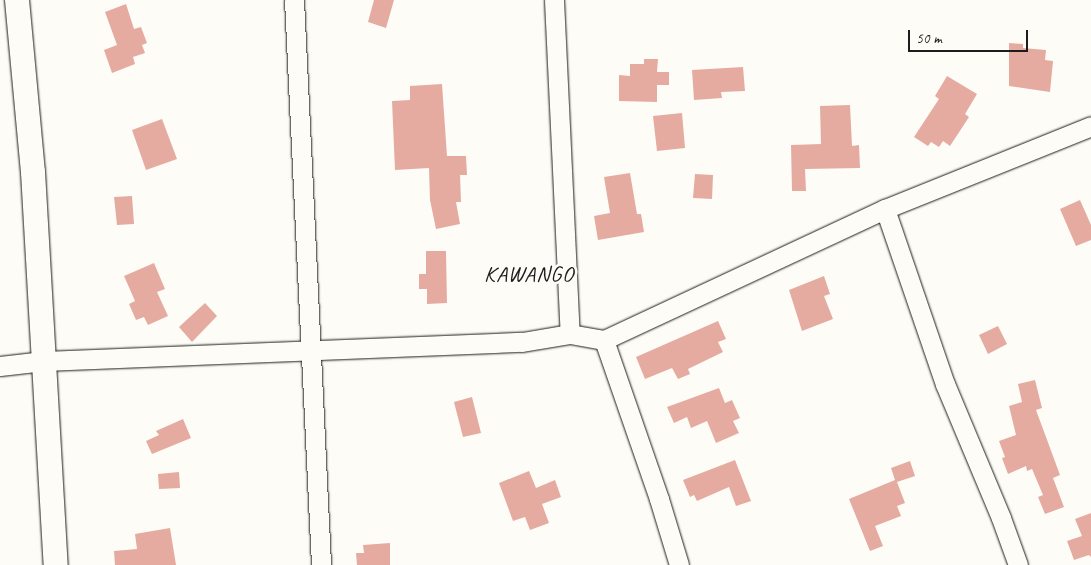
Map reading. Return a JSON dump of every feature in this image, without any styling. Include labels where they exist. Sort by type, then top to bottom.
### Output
[{"type":"street","points":[[17,0],[33,172],[56,565]]},
{"type":"street","points":[[294,0],[321,565]]},
{"type":"street","points":[[554,0],[570,334]]},
{"type":"street","points":[[0,366],[44,361],[522,342],[570,334],[604,340],[885,208],[1091,126]]},
{"type":"street","points":[[885,208],[945,384],[1001,518],[1018,565]]},
{"type":"street","points":[[604,340],[659,499],[679,565]]},
{"type":"building","points":[[374,0],[394,0],[386,28],[368,22]]},
{"type":"building","points":[[126,4],[134,29],[141,27],[147,43],[142,45],[145,53],[133,57],[135,64],[112,73],[104,50],[117,45],[105,12]]},
{"type":"building","points":[[1009,43],[1023,44],[1023,48],[1046,50],[1045,60],[1053,61],[1050,92],[1009,86]]},
{"type":"building","points":[[644,59],[658,59],[657,72],[669,72],[669,85],[657,85],[657,102],[619,101],[619,75],[630,76],[630,64],[644,64]]},
{"type":"building","points":[[743,67],[745,91],[721,92],[722,98],[694,100],[692,70]]},
{"type":"building","points":[[947,76],[977,94],[965,114],[969,117],[950,146],[943,141],[939,147],[931,142],[928,146],[914,137],[939,99],[935,96]]},
{"type":"building","points":[[442,84],[447,156],[466,156],[467,175],[460,175],[461,202],[456,202],[460,224],[436,229],[430,200],[429,168],[395,170],[392,101],[410,100],[410,86]]},
{"type":"building","points":[[850,105],[852,146],[859,145],[860,168],[805,169],[806,191],[792,191],[791,145],[821,144],[820,106]]},
{"type":"building","points":[[682,113],[685,148],[657,151],[653,116]]},
{"type":"building","points":[[162,119],[177,159],[146,170],[132,130]]},
{"type":"building","points":[[630,173],[637,214],[641,214],[644,232],[598,240],[594,216],[610,213],[604,177]]},
{"type":"building","points":[[695,174],[713,175],[712,199],[693,198]]},
{"type":"building","points":[[132,196],[134,224],[117,225],[114,197]]},
{"type":"building","points":[[1080,200],[1091,225],[1091,240],[1076,246],[1060,209]]},
{"type":"building","points":[[426,251],[446,251],[447,303],[427,304],[427,289],[419,289],[419,274],[426,274]]},
{"type":"building","points":[[154,263],[165,289],[157,292],[168,316],[148,325],[144,317],[136,320],[129,304],[135,301],[124,276]]},
{"type":"building","points":[[824,276],[830,294],[824,296],[833,319],[802,331],[789,290]]},
{"type":"building","points":[[205,303],[217,316],[192,342],[179,327]]},
{"type":"building","points":[[718,321],[726,339],[718,342],[723,352],[688,369],[690,374],[678,379],[672,368],[645,379],[636,357]]},
{"type":"building","points":[[998,326],[1007,344],[988,354],[979,335]]},
{"type":"building","points":[[1035,380],[1042,408],[1036,410],[1060,475],[1053,478],[1064,507],[1045,514],[1038,497],[1043,495],[1032,469],[1027,471],[1026,466],[1008,474],[1002,458],[1005,457],[999,441],[1016,435],[1009,406],[1022,402],[1018,384]]},
{"type":"building","points":[[719,388],[725,403],[732,400],[740,418],[733,421],[739,433],[716,443],[707,421],[691,428],[687,417],[674,423],[667,407]]},
{"type":"building","points":[[472,397],[481,433],[463,437],[454,402]]},
{"type":"building","points":[[183,419],[191,438],[152,454],[146,441],[159,435],[156,431]]},
{"type":"building","points":[[735,460],[751,501],[736,506],[729,487],[697,501],[694,495],[690,497],[683,480]]},
{"type":"building","points":[[910,461],[915,476],[897,482],[905,503],[897,506],[901,516],[875,526],[883,546],[870,551],[849,499],[895,480],[891,468]]},
{"type":"building","points":[[529,471],[536,488],[555,480],[561,497],[542,504],[549,523],[530,530],[525,517],[513,521],[499,483]]},
{"type":"building","points":[[179,472],[180,488],[159,489],[158,474]]},
{"type":"building","points":[[1091,513],[1091,557],[1089,555],[1074,560],[1067,541],[1082,536],[1075,519]]},
{"type":"building","points":[[170,528],[176,565],[115,565],[114,551],[137,549],[135,534]]},
{"type":"building","points":[[390,543],[390,565],[357,565],[356,553],[364,553],[363,545]]},
{"type":"district","name":"KAWANGO","points":[[529,275]]}]
